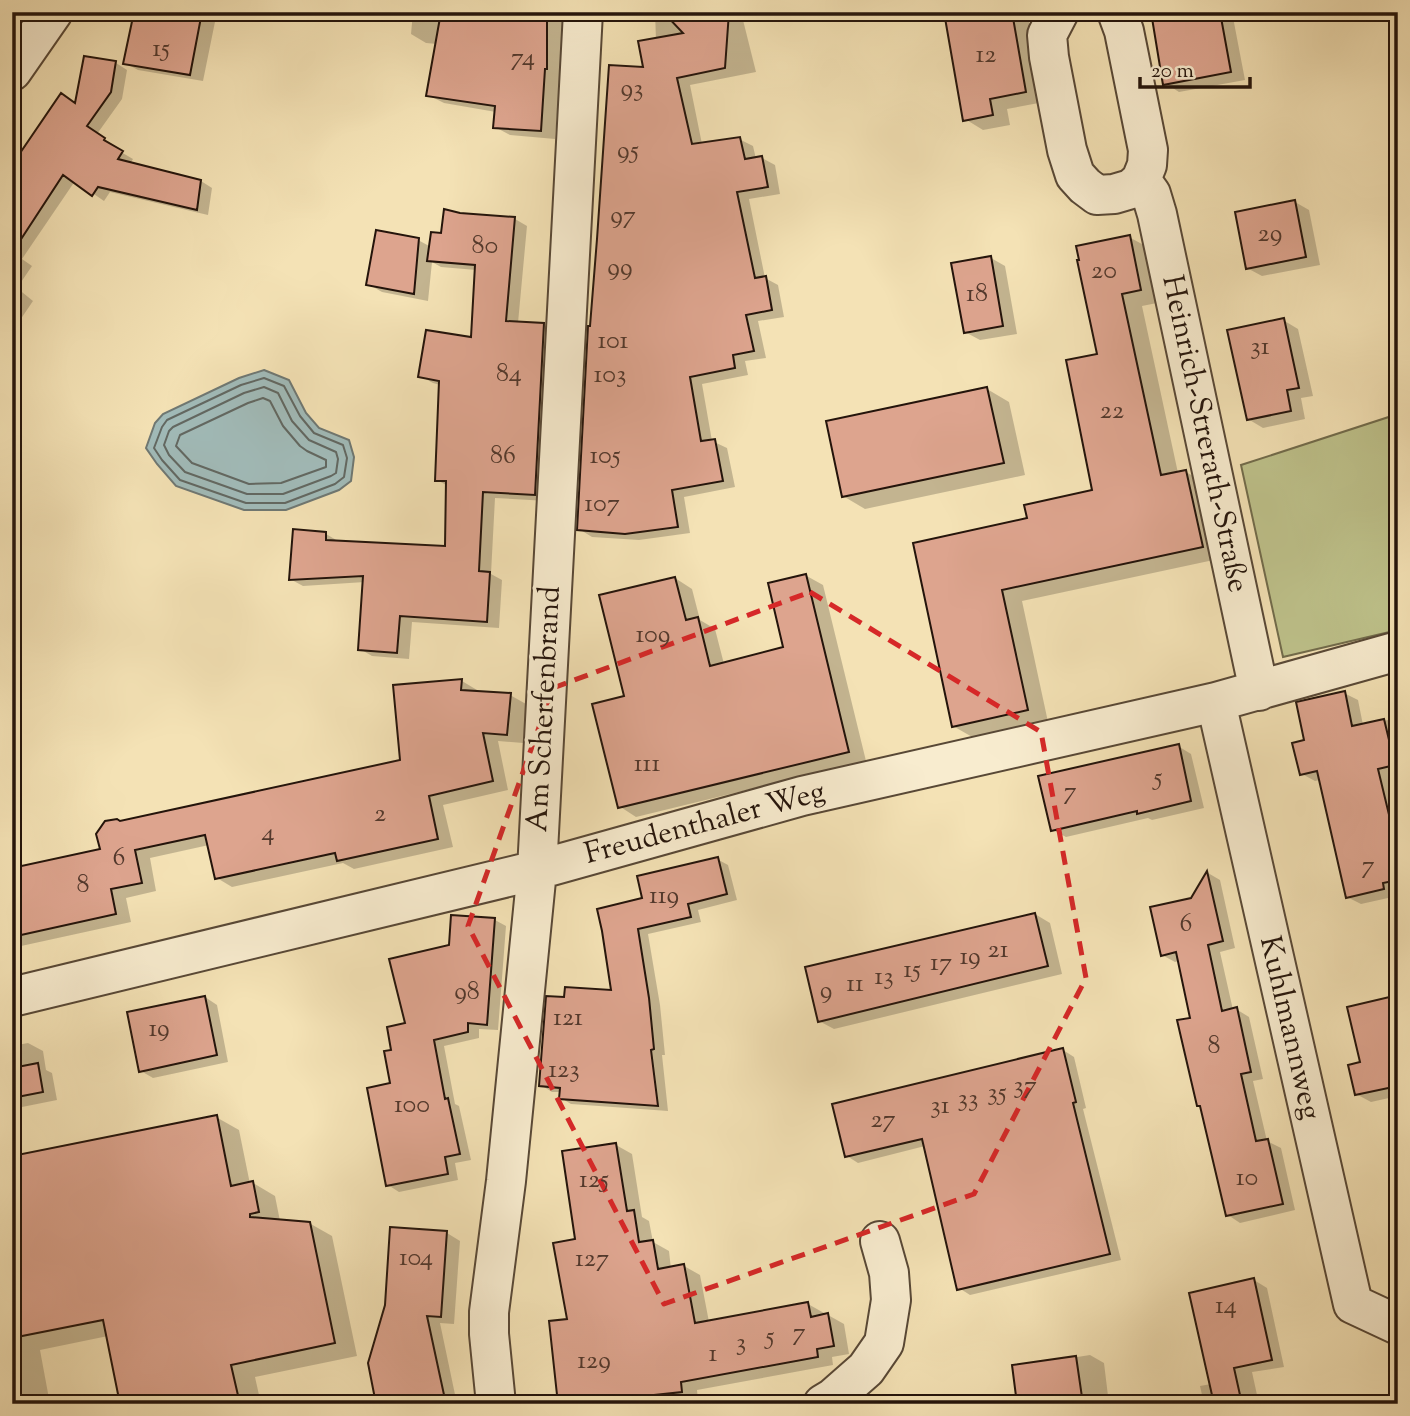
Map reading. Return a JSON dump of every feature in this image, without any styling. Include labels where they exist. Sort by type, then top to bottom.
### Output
[{"type":"street","points":[[12,71],[53,12]]},
{"type":"street","name":"Am Scherfenbrand","points":[[496,1404],[489,1312],[506,1181],[537,870],[583,12]]},
{"type":"street","points":[[1059,12],[1047,35],[1068,149],[1075,174],[1097,195],[1131,189],[1141,180],[1147,165],[1147,150],[1124,31],[1117,12]]},
{"type":"street","name":"Heinrich-Strerath-Straße","points":[[1141,180],[1151,194],[1157,214],[1259,691]]},
{"type":"street","name":"Freudenthaler Weg","points":[[12,997],[537,870],[802,796],[1216,702],[1398,651]]},
{"type":"street","name":"Kuhlmannweg","points":[[1216,702],[1353,1304],[1398,1325]]},
{"type":"street","points":[[823,1404],[866,1369],[884,1343],[891,1300],[889,1273],[880,1241]]},
{"type":"highlighted area","points":[[810,592],[1041,732],[1086,978],[974,1194],[664,1304],[468,926],[553,688]]},
{"type":"green space","points":[[1398,414],[1398,630],[1283,657],[1241,465]]},
{"type":"water","points":[[264,370],[289,380],[306,413],[319,428],[349,440],[354,457],[351,481],[339,490],[286,510],[244,510],[176,486],[146,448],[155,423],[163,414],[239,378]]},
{"type":"building","points":[[134,12],[202,12],[190,75],[123,64]]},
{"type":"building","points":[[441,12],[547,12],[547,69],[541,131],[493,128],[495,106],[426,96]]},
{"type":"building","points":[[663,12],[729,12],[725,68],[677,78],[692,144],[740,137],[745,159],[762,156],[768,187],[737,192],[755,278],[766,276],[772,310],[746,315],[754,351],[733,355],[735,368],[690,377],[701,441],[715,439],[723,481],[672,490],[678,527],[625,534],[577,530],[588,326],[609,65],[643,67],[638,41],[683,33]]},
{"type":"building","points":[[978,12],[1012,12],[1026,92],[990,99],[993,115],[963,121],[945,18]]},
{"type":"building","points":[[1151,12],[1220,12],[1231,72],[1163,85]]},
{"type":"building","points":[[84,56],[116,61],[111,92],[87,126],[123,151],[118,159],[201,180],[197,210],[98,187],[92,196],[63,175],[12,253],[12,156],[18,156],[61,93],[75,103]]},
{"type":"building","points":[[1295,200],[1306,257],[1246,269],[1235,212]]},
{"type":"building","points":[[444,209],[460,213],[515,217],[506,321],[544,323],[535,495],[483,492],[479,571],[490,572],[487,622],[400,616],[397,653],[358,650],[363,576],[289,580],[293,529],[326,532],[326,540],[445,546],[446,481],[435,481],[439,381],[418,377],[426,330],[471,337],[475,265],[427,261],[431,232],[441,233]]},
{"type":"building","points":[[376,230],[419,238],[414,294],[366,285]]},
{"type":"building","points":[[1130,235],[1141,290],[1122,294],[1161,475],[1186,470],[1203,547],[1002,590],[1028,710],[952,727],[913,543],[1027,518],[1024,505],[1092,490],[1066,360],[1097,354],[1076,246]]},
{"type":"building","points":[[991,256],[1003,326],[964,333],[951,263]]},
{"type":"building","points":[[1284,318],[1299,388],[1287,390],[1291,411],[1247,420],[1227,330]]},
{"type":"building","points":[[987,387],[1004,463],[842,497],[826,421]]},
{"type":"building","points":[[806,574],[849,752],[618,808],[592,704],[624,696],[599,595],[675,577],[686,620],[698,617],[710,666],[783,647],[768,583]]},
{"type":"building","points":[[462,679],[461,690],[511,693],[507,735],[483,733],[493,781],[429,796],[438,839],[337,861],[335,853],[215,879],[205,835],[135,850],[142,883],[111,889],[116,914],[12,937],[12,868],[100,849],[96,834],[105,821],[120,821],[400,760],[393,685]]},
{"type":"building","points":[[1345,691],[1352,726],[1384,719],[1395,765],[1378,769],[1398,852],[1398,880],[1383,883],[1384,889],[1346,898],[1317,771],[1300,775],[1292,743],[1304,740],[1296,702]]},
{"type":"building","points":[[1179,744],[1191,801],[1051,831],[1038,776]]},
{"type":"building","points":[[718,857],[727,894],[688,904],[691,917],[638,929],[649,998],[654,1049],[651,1050],[658,1106],[559,1099],[560,1088],[539,1086],[546,996],[564,997],[565,987],[611,990],[597,909],[642,898],[637,876]]},
{"type":"building","points":[[1207,871],[1223,941],[1208,945],[1222,1011],[1237,1007],[1251,1072],[1241,1074],[1256,1141],[1268,1139],[1283,1204],[1226,1216],[1177,1020],[1190,1018],[1176,952],[1161,956],[1150,907],[1191,898]]},
{"type":"building","points":[[1035,913],[1048,966],[818,1022],[805,967]]},
{"type":"building","points":[[451,915],[495,918],[487,1025],[468,1023],[468,1032],[434,1040],[445,1099],[448,1098],[460,1154],[445,1157],[448,1174],[386,1186],[367,1088],[390,1083],[384,1051],[391,1050],[387,1027],[405,1023],[389,959],[449,945]]},
{"type":"building","points":[[1398,995],[1398,1086],[1355,1095],[1348,1065],[1360,1062],[1347,1007]]},
{"type":"building","points":[[205,996],[217,1055],[139,1072],[127,1012]]},
{"type":"building","points":[[1063,1048],[1076,1102],[1073,1103],[1110,1254],[957,1290],[922,1139],[845,1157],[832,1104]]},
{"type":"building","points":[[38,1063],[43,1092],[12,1098],[12,1068]]},
{"type":"building","points":[[217,1115],[231,1186],[253,1181],[259,1212],[250,1214],[250,1217],[310,1222],[335,1343],[231,1365],[240,1404],[120,1404],[103,1320],[12,1338],[12,1156]]},
{"type":"building","points":[[616,1143],[627,1211],[634,1210],[639,1242],[653,1240],[658,1269],[684,1264],[695,1323],[808,1302],[811,1317],[828,1313],[834,1346],[817,1349],[818,1357],[681,1382],[682,1392],[636,1397],[636,1404],[558,1404],[549,1321],[567,1319],[553,1243],[575,1239],[562,1151]]},
{"type":"building","points":[[390,1227],[447,1231],[441,1317],[427,1316],[446,1404],[376,1404],[368,1363],[385,1305]]},
{"type":"building","points":[[1254,1278],[1272,1360],[1234,1368],[1242,1404],[1214,1404],[1189,1293]]},
{"type":"building","points":[[1076,1356],[1083,1404],[1017,1404],[1012,1365]]}]
